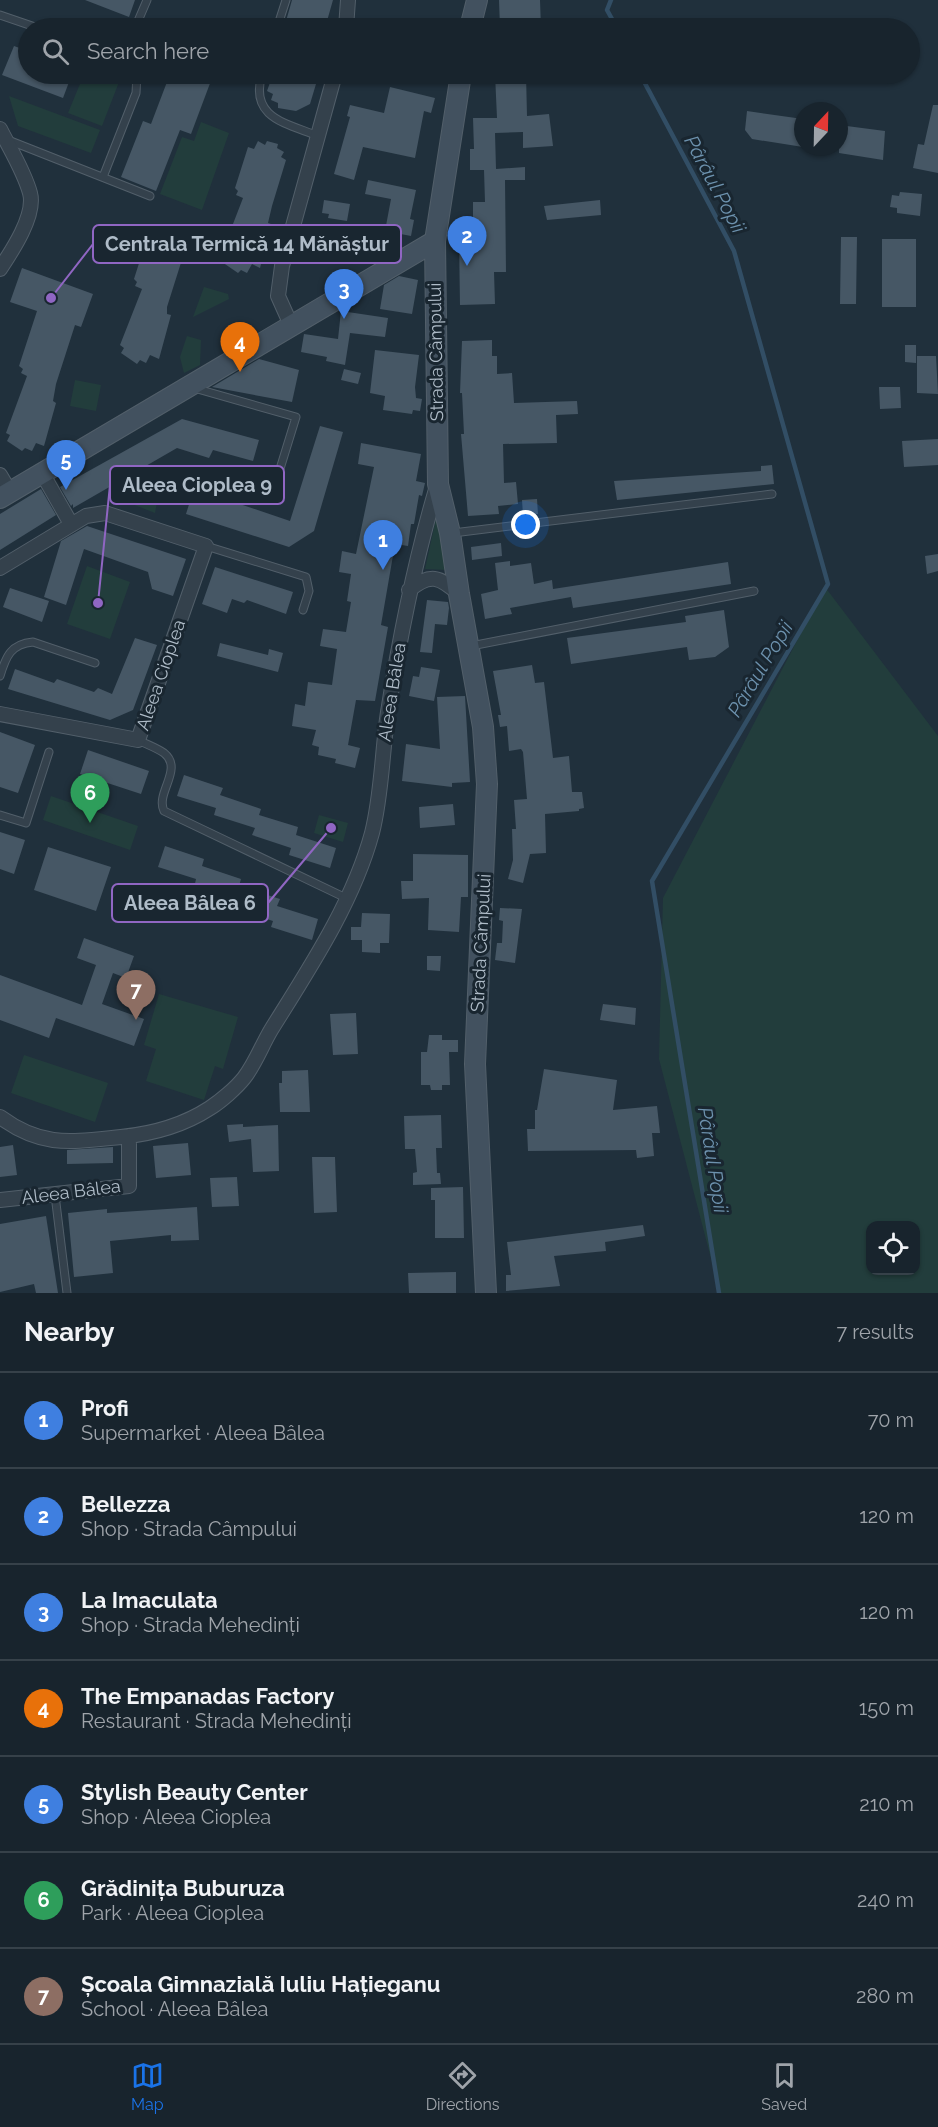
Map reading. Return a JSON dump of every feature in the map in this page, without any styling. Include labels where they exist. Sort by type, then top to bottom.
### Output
[{"type":"street","points":[[347,18],[348,0]]},
{"type":"street","points":[[472,18],[477,0]]},
{"type":"street","points":[[291,325],[278,296],[282,266],[332,84]]},
{"type":"street","name":"Strada Câmpului","points":[[459,84],[435,241],[438,484],[450,533],[483,728],[487,784],[475,1065],[486,1293]]},
{"type":"street","points":[[0,269],[14,249],[27,219],[31,194],[2,137]]},
{"type":"street","points":[[3,488],[42,473],[435,241]]},
{"type":"street","points":[[42,473],[71,525]]},
{"type":"street","name":"Aleea Bâlea","points":[[0,1117],[22,1133],[41,1140],[88,1140],[129,1136],[173,1126],[192,1118],[212,1107],[244,1077],[318,952],[366,853],[376,817],[387,723],[409,590],[438,484]]},
{"type":"street","points":[[0,568],[86,516],[105,513],[206,546]]},
{"type":"street","name":"Aleea Cioplea","points":[[0,714],[138,740],[206,546]]},
{"type":"street","points":[[409,590],[422,580],[434,578],[445,582],[459,594]]},
{"type":"street","name":"Aleea Bâlea","points":[[0,1200],[129,1186],[129,1136]]},
{"type":"lane","points":[[139,18],[147,0]]},
{"type":"lane","points":[[280,18],[286,0]]},
{"type":"lane","points":[[0,15],[18,21]]},
{"type":"lane","points":[[103,177],[136,93],[136,84]]},
{"type":"lane","points":[[260,84],[258,94],[262,107],[273,117],[318,136]]},
{"type":"lane","points":[[2,137],[150,196]]},
{"type":"lane","points":[[188,386],[296,417],[275,485]]},
{"type":"lane","points":[[450,533],[772,494]]},
{"type":"lane","points":[[206,546],[306,577],[309,591],[303,610]]},
{"type":"lane","points":[[469,647],[754,591]]},
{"type":"lane","points":[[0,676],[6,655],[13,648],[24,643],[33,642],[95,663]]},
{"type":"lane","points":[[138,740],[164,753],[170,761],[171,774],[162,803],[164,811],[346,898]]},
{"type":"lane","points":[[0,815],[26,823],[49,752]]},
{"type":"lane","points":[[55,1195],[67,1293]]},
{"type":"green space","points":[[80,84],[118,84],[102,126],[68,113]]},
{"type":"green space","points":[[9,96],[100,130],[91,153],[18,126]]},
{"type":"green space","points":[[201,122],[229,133],[202,210],[160,194],[182,137],[194,141]]},
{"type":"green space","points":[[204,287],[228,294],[229,299],[193,317]]},
{"type":"green space","points":[[187,336],[201,340],[200,365],[184,373],[180,357]]},
{"type":"green space","points":[[75,380],[101,385],[96,411],[70,406]]},
{"type":"green space","points":[[163,471],[155,513],[114,497]]},
{"type":"green space","points":[[437,514],[447,570],[425,569]]},
{"type":"green space","points":[[87,566],[130,582],[110,639],[67,624]]},
{"type":"green space","points":[[825,587],[938,736],[938,1293],[720,1293],[659,1059],[663,898]]},
{"type":"green space","points":[[51,796],[138,826],[130,850],[43,820]]},
{"type":"green space","points":[[319,815],[348,823],[343,842],[314,833]]},
{"type":"green space","points":[[159,994],[238,1017],[223,1069],[215,1066],[204,1100],[146,1081],[156,1049],[144,1045]]},
{"type":"green space","points":[[24,1055],[108,1083],[95,1122],[11,1093]]},
{"type":"building","points":[[85,0],[135,0],[129,17]]},
{"type":"building","points":[[292,0],[333,0],[328,18],[287,18]]},
{"type":"building","points":[[499,0],[540,0],[541,18],[500,18]]},
{"type":"building","points":[[14,46],[18,47],[18,81],[2,75]]},
{"type":"building","points":[[26,84],[68,84],[63,98]]},
{"type":"building","points":[[166,84],[210,84],[191,134],[180,130],[156,191],[121,177],[143,121],[151,124]]},
{"type":"building","points":[[269,84],[316,84],[310,104],[296,111],[278,108],[278,103],[271,100],[273,94],[267,91]]},
{"type":"building","points":[[495,84],[526,84],[527,116],[549,114],[553,146],[523,148],[523,132],[495,133],[496,169],[525,167],[525,180],[505,180],[506,272],[494,272],[495,304],[460,305],[459,238],[473,238],[473,202],[485,202],[484,170],[470,170],[470,149],[474,149],[473,118],[497,118]]},
{"type":"building","points":[[390,87],[435,98],[431,113],[424,111],[415,158],[363,147],[354,180],[334,174],[350,117],[347,116],[350,105],[384,113]]},
{"type":"building","points":[[933,105],[938,105],[938,173],[913,168],[918,144],[924,145]]},
{"type":"building","points":[[747,111],[794,118],[794,146],[752,139],[745,130]]},
{"type":"building","points":[[848,126],[885,131],[883,160],[848,154]]},
{"type":"building","points":[[258,141],[265,145],[267,141],[278,144],[277,148],[284,152],[281,157],[286,160],[272,206],[268,223],[271,224],[260,268],[252,264],[247,273],[241,270],[238,273],[222,262],[225,257],[221,255],[243,198],[236,195],[238,191],[235,188],[248,147],[254,149]]},
{"type":"building","points":[[368,180],[416,190],[410,219],[414,220],[411,236],[385,231],[391,199],[365,194]]},
{"type":"building","points":[[900,192],[922,194],[920,216],[897,213],[897,208],[890,207],[892,195],[899,196]]},
{"type":"building","points":[[324,200],[350,204],[347,221],[328,218],[329,214],[322,213]]},
{"type":"building","points":[[600,200],[601,215],[547,220],[544,206]]},
{"type":"building","points":[[156,232],[164,236],[166,232],[177,235],[176,239],[183,242],[180,248],[185,250],[167,307],[167,314],[171,315],[159,359],[150,355],[146,363],[140,360],[137,364],[121,353],[124,348],[120,345],[142,289],[135,286],[137,282],[134,279],[147,238],[153,240]]},
{"type":"building","points":[[841,237],[857,237],[856,304],[840,304]]},
{"type":"building","points":[[882,239],[916,239],[916,307],[882,307]]},
{"type":"building","points":[[22,268],[93,294],[81,327],[75,325],[56,384],[53,401],[56,403],[44,446],[36,443],[32,451],[25,448],[22,451],[7,441],[10,435],[6,433],[27,376],[21,373],[23,369],[19,366],[37,311],[10,302]]},
{"type":"building","points":[[399,276],[418,280],[412,314],[380,309],[384,285]]},
{"type":"building","points":[[341,311],[388,318],[385,337],[350,333],[345,365],[326,361],[327,357],[301,352],[304,334],[338,339]]},
{"type":"building","points":[[492,340],[492,356],[497,356],[497,374],[512,373],[514,403],[577,401],[578,414],[556,415],[557,443],[503,444],[504,483],[516,482],[518,504],[498,506],[499,514],[468,516],[461,434],[464,434],[462,393],[460,393],[462,341]]},
{"type":"building","points":[[905,345],[916,345],[916,363],[905,362]]},
{"type":"building","points":[[375,350],[419,355],[415,387],[416,398],[422,399],[420,411],[413,410],[412,414],[383,410],[385,396],[370,393]]},
{"type":"building","points":[[917,356],[936,356],[938,394],[917,393]]},
{"type":"building","points":[[259,359],[299,370],[292,402],[212,387]]},
{"type":"building","points":[[344,369],[361,373],[358,384],[341,380]]},
{"type":"building","points":[[879,387],[900,387],[901,408],[880,409]]},
{"type":"building","points":[[182,419],[259,440],[253,461],[213,450],[209,458],[177,448],[73,508],[73,504],[71,506],[60,487]]},
{"type":"building","points":[[320,426],[343,432],[314,531],[289,547],[186,514],[198,476],[221,483],[219,497],[290,521]]},
{"type":"building","points":[[938,439],[938,465],[904,467],[902,441]]},
{"type":"building","points":[[361,443],[421,454],[416,481],[425,483],[422,496],[419,495],[414,524],[411,524],[408,546],[395,544],[381,625],[388,627],[375,701],[356,700],[348,745],[360,748],[355,768],[335,763],[336,759],[318,755],[319,747],[312,745],[316,730],[292,726],[295,704],[305,706],[308,682],[332,685],[337,649],[320,646],[323,629],[346,632],[351,602],[347,601],[351,574],[339,572],[342,551],[356,554],[374,467],[358,464]]},
{"type":"building","points":[[772,465],[774,484],[617,500],[614,481],[761,471],[761,466]]},
{"type":"building","points":[[41,489],[56,515],[0,550],[0,514]]},
{"type":"building","points":[[537,499],[538,514],[523,515],[522,500]]},
{"type":"building","points":[[87,526],[186,559],[173,596],[152,589],[148,572],[84,549],[66,605],[44,597],[61,541]]},
{"type":"building","points":[[501,543],[502,556],[472,560],[471,547]]},
{"type":"building","points":[[938,554],[938,571],[927,574],[925,556]]},
{"type":"building","points":[[510,561],[510,566],[531,563],[534,584],[552,580],[553,589],[728,562],[731,584],[573,608],[571,597],[510,608],[512,614],[485,619],[481,594],[498,590],[495,563]]},
{"type":"building","points":[[215,567],[293,592],[286,614],[247,600],[244,603],[232,599],[227,613],[202,604]]},
{"type":"building","points":[[10,588],[49,601],[42,622],[3,607]]},
{"type":"building","points":[[427,600],[448,602],[449,608],[447,625],[435,624],[432,653],[420,652]]},
{"type":"building","points":[[724,610],[729,647],[715,657],[689,660],[687,647],[571,664],[567,638],[686,622],[685,616]]},
{"type":"building","points":[[135,638],[157,645],[133,710],[110,720],[8,689],[15,669],[54,683],[57,679],[94,692],[98,688],[112,694]]},
{"type":"building","points":[[220,643],[268,655],[269,649],[283,653],[278,672],[217,656]]},
{"type":"building","points":[[532,665],[535,683],[544,682],[553,758],[569,756],[572,792],[582,792],[584,808],[579,811],[545,814],[546,853],[530,854],[523,883],[508,879],[513,860],[512,829],[516,829],[514,800],[527,799],[523,752],[521,749],[509,751],[507,726],[500,727],[498,715],[501,715],[493,671]]},
{"type":"building","points":[[421,667],[440,670],[434,701],[409,696],[413,676],[419,677]]},
{"type":"building","points":[[465,696],[470,782],[452,783],[452,787],[402,781],[406,744],[440,749],[437,697]]},
{"type":"building","points":[[0,732],[35,745],[18,793],[0,787]]},
{"type":"building","points":[[88,750],[149,771],[141,794],[80,774]]},
{"type":"building","points":[[184,775],[223,788],[220,795],[261,809],[259,815],[298,827],[296,835],[336,848],[330,868],[289,855],[291,848],[252,835],[255,828],[214,815],[216,808],[177,796]]},
{"type":"building","points":[[453,804],[455,825],[420,828],[419,807]]},
{"type":"building","points":[[0,832],[25,840],[14,874],[0,869]]},
{"type":"building","points":[[165,846],[204,859],[202,866],[241,879],[239,886],[280,899],[277,906],[318,919],[312,940],[271,927],[273,921],[232,908],[234,901],[194,888],[196,879],[158,867]]},
{"type":"building","points":[[48,847],[111,867],[96,911],[34,890]]},
{"type":"building","points":[[413,854],[468,855],[468,897],[461,897],[459,932],[428,930],[429,898],[402,899],[401,881],[413,881]]},
{"type":"building","points":[[500,908],[522,909],[515,963],[495,960],[497,943],[502,943],[503,921],[499,920]]},
{"type":"building","points":[[362,913],[390,914],[389,943],[380,943],[380,953],[362,952],[362,940],[351,940],[351,927],[361,927]]},
{"type":"building","points":[[84,938],[134,956],[126,978],[113,973],[102,1004],[144,1019],[134,1046],[56,1018],[49,1038],[0,1020],[0,975],[82,1005],[96,965],[77,958]]},
{"type":"building","points":[[427,956],[441,956],[440,971],[427,970]]},
{"type":"building","points":[[603,1004],[636,1008],[635,1025],[600,1020]]},
{"type":"building","points":[[356,1013],[358,1054],[333,1055],[330,1014]]},
{"type":"building","points":[[429,1035],[442,1035],[442,1040],[458,1040],[458,1052],[449,1052],[450,1085],[442,1085],[442,1090],[431,1090],[430,1085],[421,1085],[421,1052],[427,1052]]},
{"type":"building","points":[[544,1069],[617,1080],[613,1110],[657,1106],[660,1133],[652,1133],[654,1156],[637,1158],[636,1150],[528,1151],[527,1129],[535,1129],[535,1110],[537,1110]]},
{"type":"building","points":[[308,1070],[310,1112],[280,1112],[279,1083],[282,1083],[282,1071]]},
{"type":"building","points":[[441,1115],[442,1148],[436,1148],[437,1173],[440,1173],[441,1184],[413,1185],[413,1173],[417,1172],[415,1149],[405,1149],[404,1116]]},
{"type":"building","points":[[243,1124],[243,1127],[278,1125],[279,1171],[253,1172],[251,1139],[229,1142],[227,1125]]},
{"type":"building","points":[[188,1143],[191,1175],[156,1178],[153,1146]]},
{"type":"building","points":[[13,1145],[17,1175],[0,1177],[0,1147]]},
{"type":"building","points":[[113,1147],[113,1163],[67,1164],[67,1150]]},
{"type":"building","points":[[312,1157],[335,1157],[337,1212],[314,1213]]},
{"type":"building","points":[[237,1177],[239,1206],[212,1207],[210,1178]]},
{"type":"building","points":[[463,1187],[464,1238],[435,1238],[435,1200],[431,1200],[431,1188]]},
{"type":"building","points":[[197,1207],[199,1240],[171,1241],[171,1235],[110,1241],[113,1273],[74,1277],[68,1213],[107,1209],[107,1213]]},
{"type":"building","points":[[46,1216],[58,1293],[36,1293],[34,1284],[0,1292],[0,1224]]},
{"type":"building","points":[[643,1225],[645,1236],[605,1242],[606,1251],[554,1256],[560,1286],[506,1291],[506,1275],[511,1275],[507,1242]]},
{"type":"building","points":[[456,1272],[456,1293],[409,1293],[408,1273]]},
{"type":"waterway","name":"Pârâul Popii","points":[[611,0],[607,10],[611,18]]},
{"type":"waterway","name":"Pârâul Popii","points":[[645,84],[734,251],[828,584],[652,881],[719,1293]]},
{"type":"place","name":"Bellezza","points":[[467,266]]},
{"type":"place","name":"Centrala Termică 14 Mănăștur","points":[[51,298]]},
{"type":"place","name":"La Imaculata","points":[[344,319]]},
{"type":"place","name":"The Empanadas Factory","points":[[240,372]]},
{"type":"place","name":"Stylish Beauty Center","points":[[66,490]]},
{"type":"place","name":"Profi","points":[[383,570]]},
{"type":"place","name":"Aleea Cioplea 9","points":[[98,603]]},
{"type":"place","name":"Grădinița Buburuza","points":[[90,823]]},
{"type":"place","name":"Aleea Bâlea 6","points":[[331,828]]},
{"type":"place","name":"Școala Gimnazială Iuliu Hațieganu","points":[[136,1020]]}]
